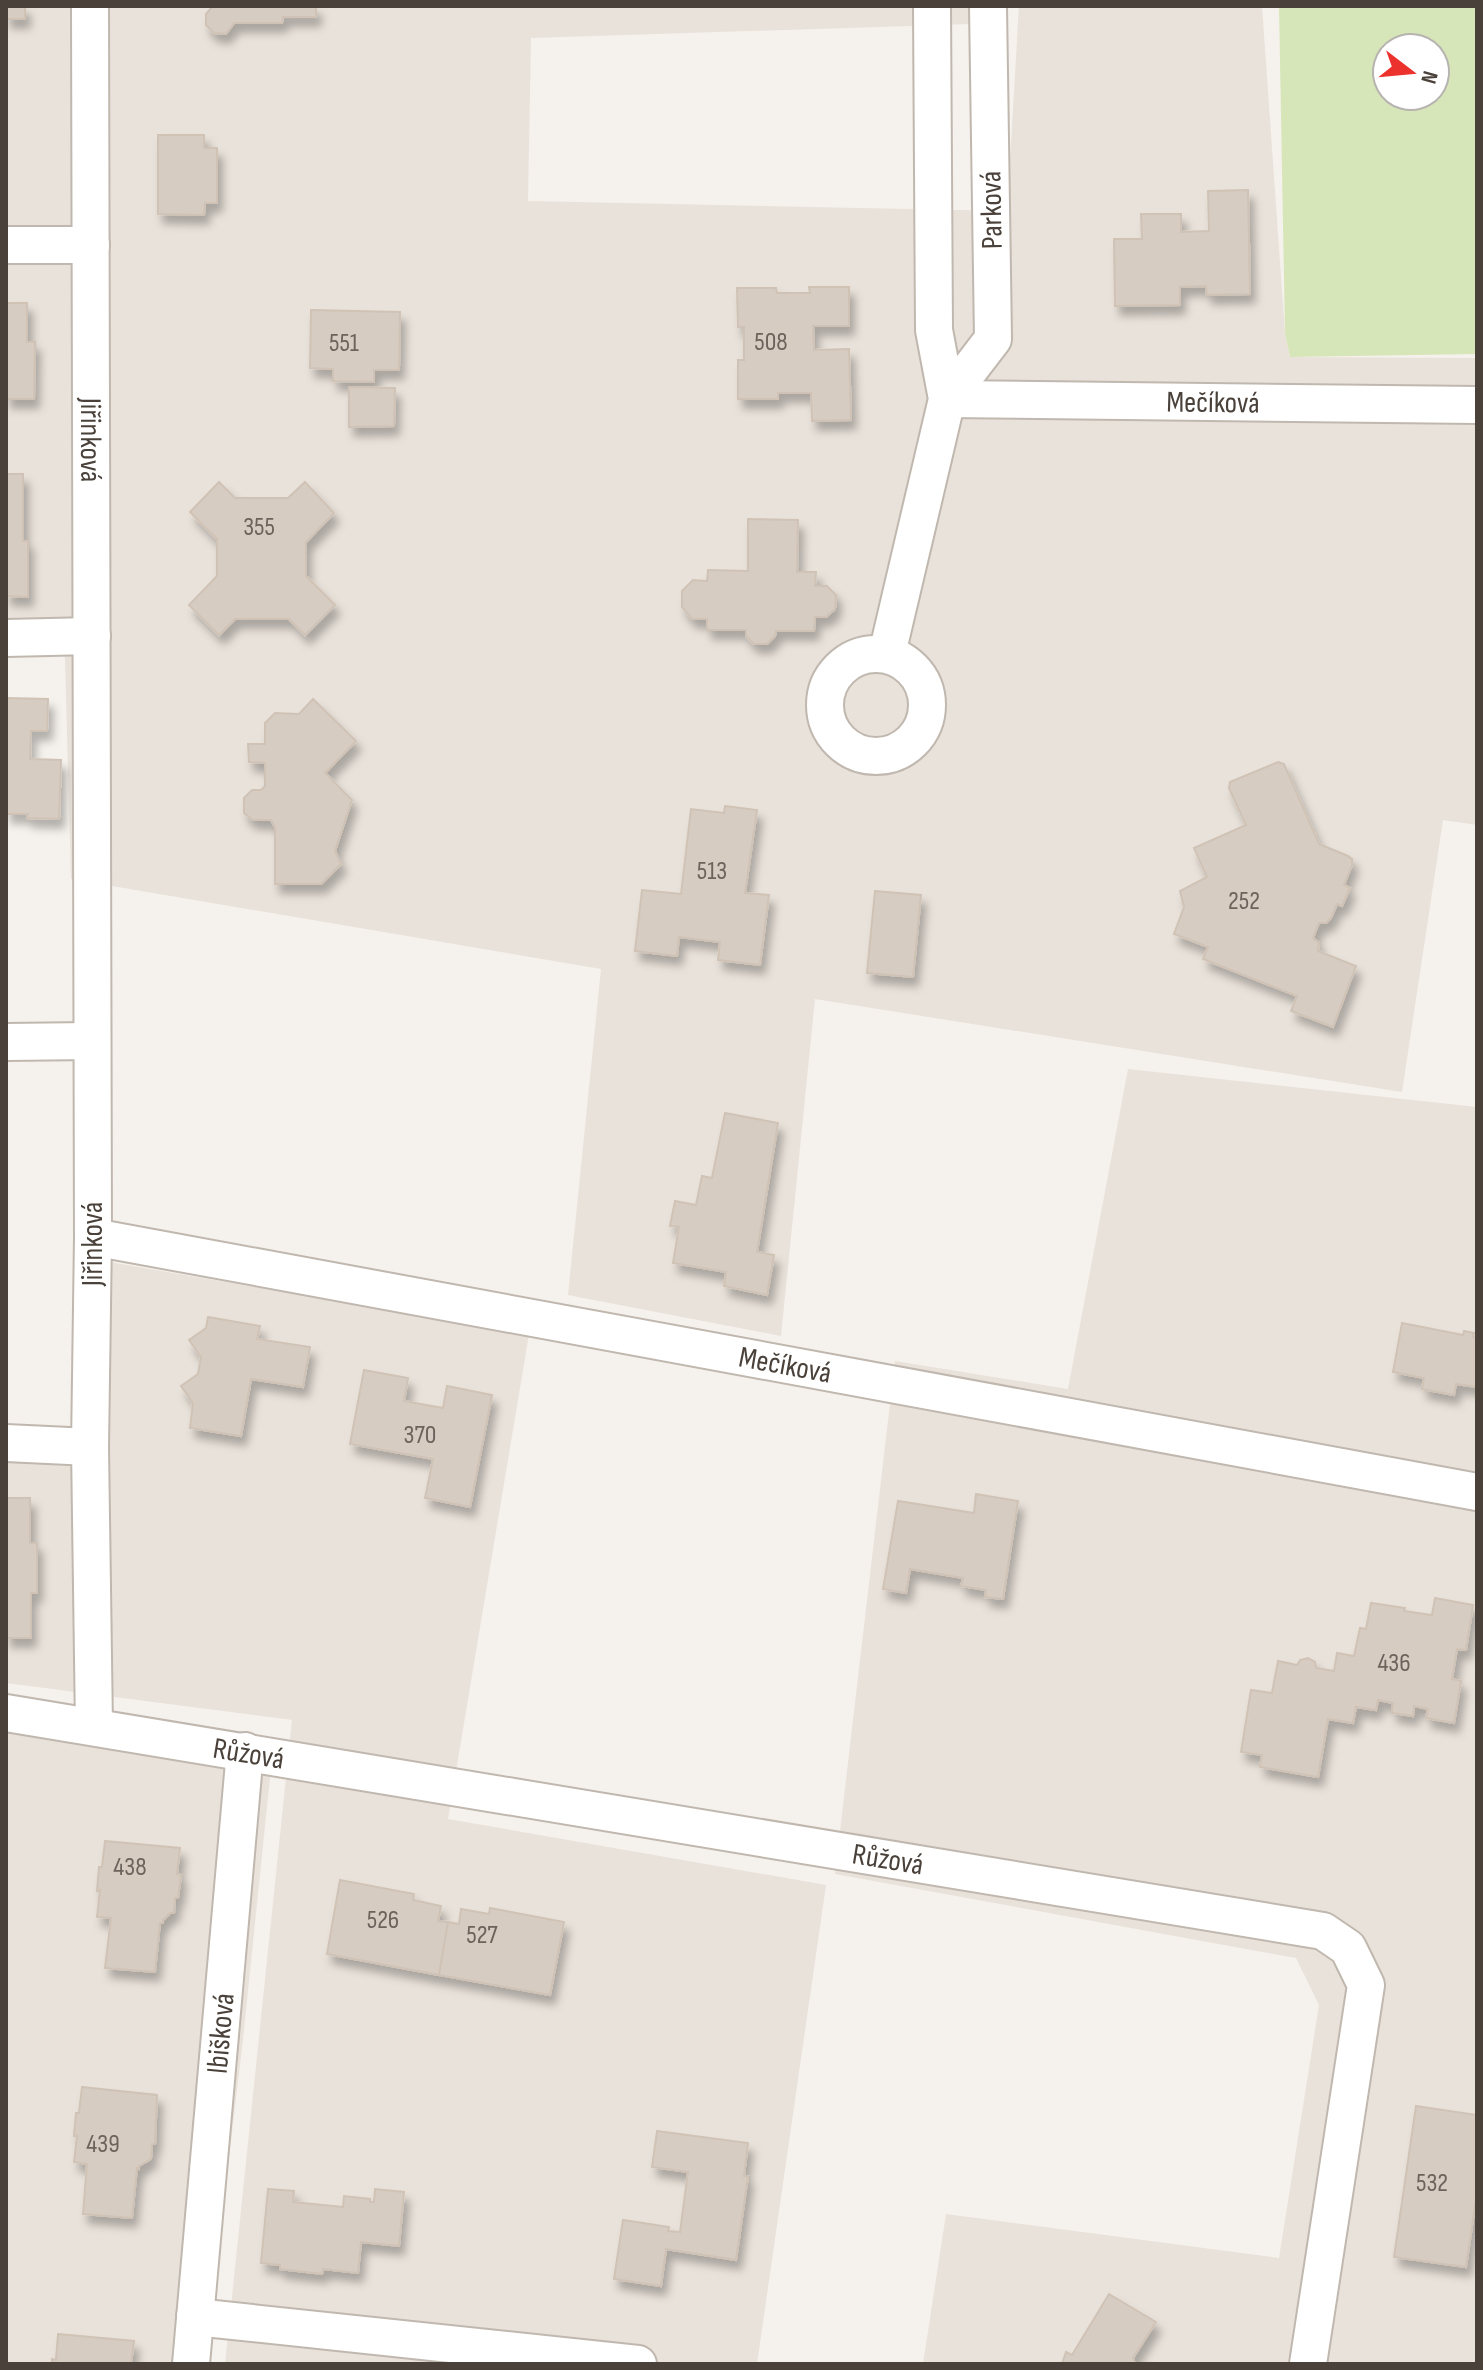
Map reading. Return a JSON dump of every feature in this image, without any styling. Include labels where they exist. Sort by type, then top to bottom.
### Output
[{"type":"street","name":"Jiřinková","points":[[90,6],[93,1237],[90,1447],[94,1727]]},
{"type":"street","name":"Parková","points":[[887,654],[947,399],[934,330],[932,6]]},
{"type":"street","name":"Parková","points":[[947,399],[993,339],[988,6]]},
{"type":"street","points":[[6,245],[91,245]]},
{"type":"street","name":"Mečíková","points":[[947,399],[1477,405]]},
{"type":"street","points":[[6,638],[92,636]]},
{"type":"street","points":[[6,1042],[91,1041]]},
{"type":"street","name":"Mečíková","points":[[93,1237],[1477,1492]]},
{"type":"street","points":[[6,1443],[90,1447]]},
{"type":"street","name":"Růžová","points":[[6,1713],[1323,1931],[1348,1948],[1366,1985],[1308,2364]]},
{"type":"street","name":"Ibišková","points":[[191,2364],[245,1751]]},
{"type":"street","points":[[195,2317],[638,2364]]},
{"type":"shaded area","points":[[6,6],[1003,6],[1003,23],[531,38],[528,201],[1007,211],[1019,6],[1262,6],[1285,333],[1290,357],[1477,358],[1477,825],[1443,820],[1402,1092],[815,999],[781,1336],[568,1295],[601,969],[71,879],[64,622],[6,619]]},
{"type":"shaded area","points":[[1128,1069],[1477,1107],[1477,2364],[923,2364],[946,2214],[1279,2258],[1319,2005],[1296,1958],[835,1874],[895,1361],[1068,1389]]},
{"type":"shaded area","points":[[86,1258],[529,1334],[448,1819],[826,1885],[757,2364],[225,2364],[292,1720],[6,1683],[6,1445],[89,1448]]},
{"type":"shaded area","points":[[6,1723],[274,1739],[242,2049],[204,2364],[6,2364]]},
{"type":"green space","points":[[1279,6],[1477,6],[1477,354],[1290,357],[1285,333]]},
{"type":"building","points":[[6,6],[25,6],[25,19],[6,19]]},
{"type":"building","points":[[213,6],[316,6],[316,17],[283,17],[282,23],[234,23],[226,34],[214,33],[206,25],[206,14]]},
{"type":"building","points":[[158,135],[204,135],[204,148],[217,148],[217,203],[205,203],[204,215],[158,214]]},
{"type":"building","points":[[1248,190],[1250,294],[1207,295],[1206,286],[1180,287],[1180,305],[1115,306],[1114,239],[1142,239],[1141,214],[1181,214],[1181,232],[1209,231],[1208,191]]},
{"type":"building","points":[[809,287],[849,287],[849,326],[813,326],[814,350],[849,349],[851,420],[812,421],[811,393],[778,393],[778,399],[738,399],[738,360],[744,360],[744,327],[738,327],[737,288],[776,288],[777,293],[810,293]]},
{"type":"building","points":[[6,303],[27,303],[27,342],[35,342],[34,399],[6,399]]},
{"type":"building","points":[[311,310],[400,312],[399,370],[374,370],[374,382],[333,381],[333,369],[310,368]]},
{"type":"building","points":[[349,387],[395,388],[394,426],[349,427]]},
{"type":"building","points":[[6,474],[23,474],[23,541],[28,541],[28,597],[6,596]]},
{"type":"building","points":[[219,482],[235,498],[288,498],[305,482],[334,513],[306,542],[306,576],[335,605],[305,635],[289,619],[235,619],[219,635],[189,605],[217,576],[217,539],[190,512]]},
{"type":"building","points":[[748,519],[798,520],[797,572],[816,572],[815,586],[827,586],[836,595],[835,609],[826,617],[815,617],[814,631],[776,631],[767,644],[754,644],[746,636],[746,630],[707,630],[707,619],[692,619],[682,607],[682,591],[693,580],[707,581],[708,570],[748,571]]},
{"type":"building","points":[[6,698],[48,699],[47,731],[31,731],[30,759],[61,760],[59,819],[6,814]]},
{"type":"building","points":[[313,699],[356,741],[325,773],[352,800],[335,851],[341,864],[321,884],[275,884],[275,827],[271,820],[253,820],[244,813],[244,798],[252,790],[261,790],[265,786],[265,763],[249,762],[248,744],[265,744],[265,723],[275,713],[299,714]]},
{"type":"building","points":[[1278,762],[1284,764],[1319,844],[1352,859],[1344,885],[1350,888],[1342,906],[1337,904],[1331,918],[1326,923],[1319,923],[1313,938],[1319,943],[1318,951],[1356,966],[1333,1027],[1291,1011],[1297,996],[1203,959],[1208,947],[1174,934],[1184,907],[1180,891],[1207,877],[1194,848],[1246,825],[1229,788],[1230,782]]},
{"type":"building","points":[[725,806],[757,810],[745,893],[769,895],[760,965],[718,960],[720,942],[679,937],[677,956],[635,951],[642,890],[681,894],[691,809],[724,813]]},
{"type":"building","points":[[875,891],[921,895],[913,977],[867,973]]},
{"type":"building","points":[[725,1113],[778,1123],[757,1252],[774,1255],[767,1295],[724,1286],[726,1272],[673,1263],[679,1227],[670,1226],[675,1201],[696,1205],[702,1176],[712,1178]]},
{"type":"building","points":[[208,1317],[260,1326],[257,1339],[310,1347],[303,1387],[251,1379],[241,1436],[190,1428],[193,1403],[181,1386],[198,1374],[201,1357],[189,1340],[206,1328]]},
{"type":"building","points":[[1402,1323],[1463,1335],[1464,1331],[1474,1333],[1473,1337],[1477,1338],[1477,1387],[1456,1384],[1454,1395],[1422,1389],[1424,1378],[1393,1372]]},
{"type":"building","points":[[364,1370],[408,1378],[404,1401],[443,1408],[447,1386],[492,1395],[470,1507],[425,1498],[433,1459],[350,1444]]},
{"type":"building","points":[[976,1494],[1018,1501],[1003,1599],[985,1597],[986,1590],[961,1586],[963,1578],[910,1569],[906,1593],[883,1589],[898,1501],[974,1513]]},
{"type":"building","points":[[6,1498],[30,1498],[30,1543],[37,1543],[37,1593],[31,1593],[31,1638],[6,1638]]},
{"type":"building","points":[[1435,1598],[1473,1605],[1466,1650],[1457,1649],[1452,1679],[1461,1681],[1454,1723],[1426,1718],[1428,1709],[1414,1706],[1413,1716],[1392,1713],[1393,1703],[1378,1700],[1376,1710],[1356,1707],[1353,1723],[1328,1719],[1318,1777],[1260,1767],[1262,1755],[1241,1752],[1251,1690],[1272,1693],[1278,1661],[1297,1665],[1300,1660],[1308,1658],[1315,1662],[1316,1668],[1334,1671],[1337,1653],[1354,1656],[1360,1628],[1366,1629],[1371,1603],[1432,1615]]},
{"type":"building","points":[[105,1841],[180,1848],[178,1898],[175,1898],[174,1913],[160,1923],[155,1972],[105,1968],[111,1918],[97,1917],[100,1890],[97,1891]]},
{"type":"building","points":[[340,1880],[414,1894],[413,1900],[441,1906],[438,1921],[448,1922],[439,1975],[327,1954]]},
{"type":"building","points":[[490,1908],[564,1922],[550,1995],[439,1975],[448,1922],[459,1924],[461,1909],[489,1914]]},
{"type":"building","points":[[82,2087],[157,2095],[155,2144],[152,2144],[151,2159],[137,2168],[132,2218],[83,2214],[87,2164],[74,2162],[76,2113],[79,2113]]},
{"type":"building","points":[[1416,2106],[1477,2115],[1477,2192],[1466,2267],[1394,2257]]},
{"type":"building","points":[[657,2131],[748,2143],[744,2176],[748,2176],[736,2260],[666,2249],[661,2286],[614,2279],[623,2220],[669,2227],[668,2231],[680,2232],[688,2172],[652,2167]]},
{"type":"building","points":[[268,2189],[294,2191],[293,2202],[343,2207],[344,2196],[374,2202],[375,2189],[404,2192],[399,2246],[361,2242],[358,2273],[323,2269],[322,2274],[280,2269],[280,2265],[261,2263]]},
{"type":"building","points":[[1109,2294],[1156,2322],[1133,2358],[1135,2364],[1062,2364],[1066,2352],[1072,2355]]},
{"type":"building","points":[[58,2334],[134,2341],[131,2364],[52,2364],[52,2359],[56,2360]]}]
